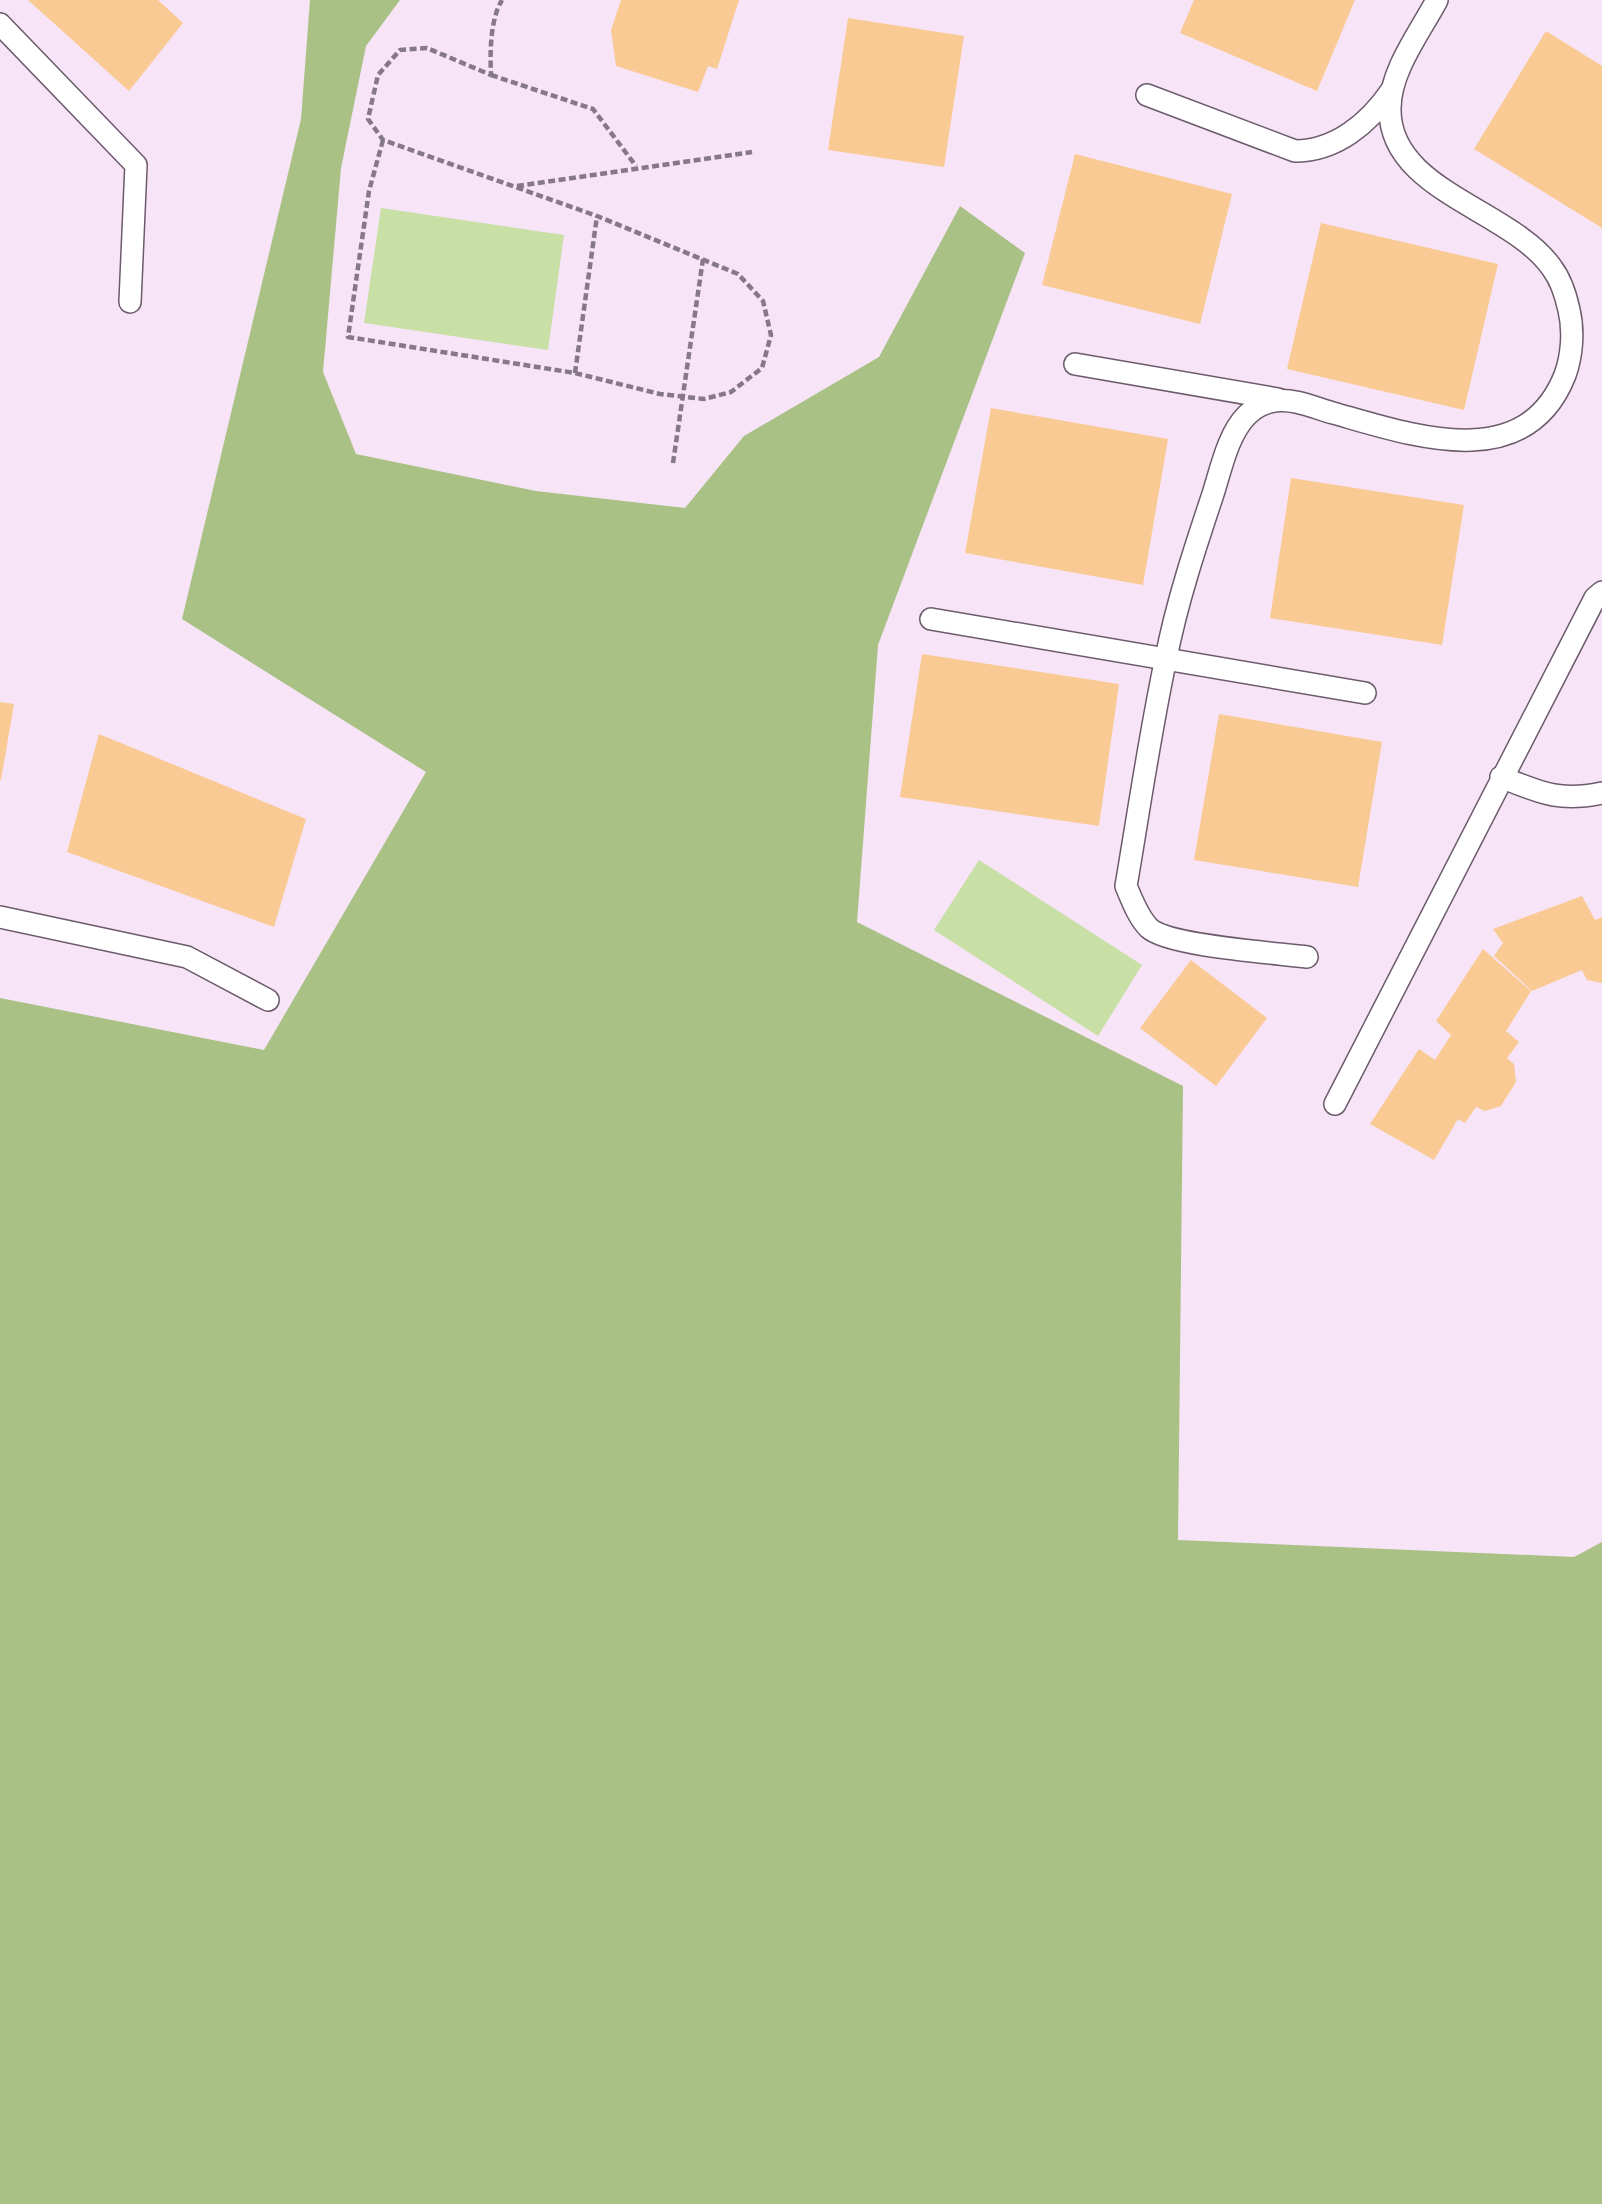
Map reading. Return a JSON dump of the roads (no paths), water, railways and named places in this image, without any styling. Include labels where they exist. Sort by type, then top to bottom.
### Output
[{"type":"lane","points":[[1147,95],[1295,151],[1313,151],[1357,129],[1380,107],[1392,89],[1437,0]]},
{"type":"lane","points":[[0,24],[136,165],[130,302]]},
{"type":"lane","points":[[1075,364],[1287,401],[1389,429],[1467,442],[1511,436],[1534,420],[1552,399],[1565,374],[1571,347],[1572,320],[1565,293],[1552,268],[1533,247],[1417,170],[1405,157],[1391,124],[1392,89]]},
{"type":"lane","points":[[1287,401],[1266,403],[1248,414],[1229,447],[1186,575],[1166,658],[1126,886],[1138,913],[1150,930],[1175,939],[1307,957]]},
{"type":"lane","points":[[1335,1104],[1501,777],[1595,598],[1602,592]]},
{"type":"lane","points":[[932,619],[1365,692]]},
{"type":"lane","points":[[1501,777],[1546,794],[1575,799],[1602,793]]},
{"type":"lane","points":[[0,917],[187,957],[268,1000]]}]
